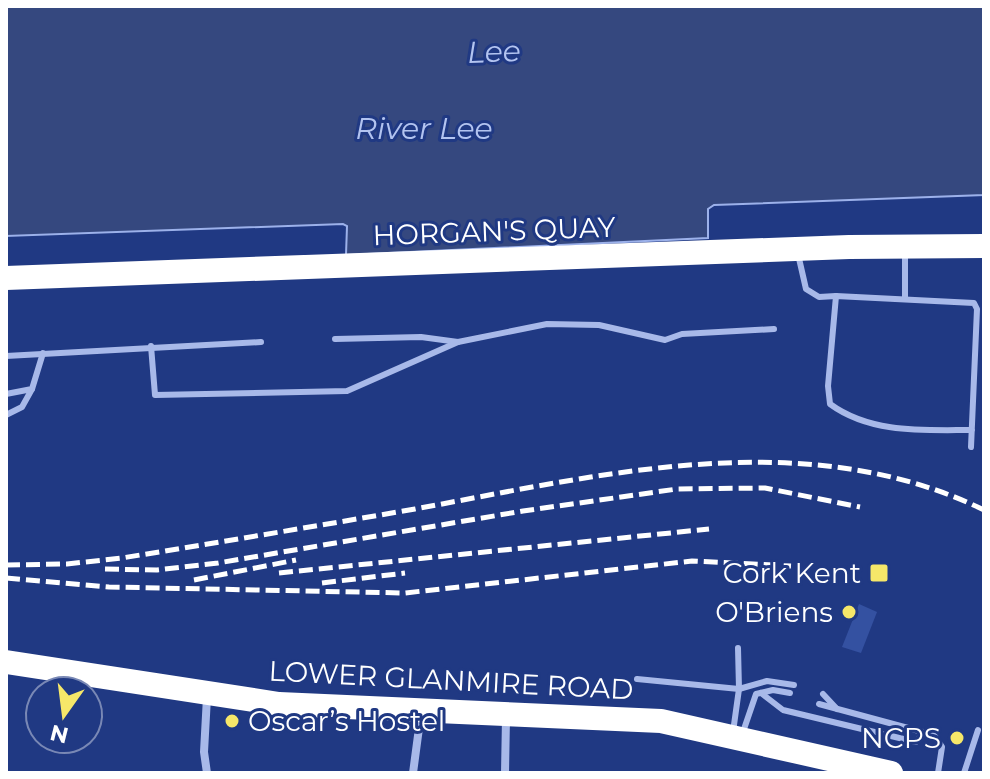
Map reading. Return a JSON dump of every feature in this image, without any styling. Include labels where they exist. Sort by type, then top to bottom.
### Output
[{"type":"highway","name":"HORGAN'S QUAY","points":[[6,278],[984,246]]},
{"type":"highway","name":"LOWER GLANMIRE ROAD","points":[[6,662],[279,704],[661,721],[891,773]]},
{"type":"street","points":[[207,773],[204,752],[208,693]]},
{"type":"street","points":[[413,773],[421,712]]},
{"type":"street","points":[[505,773],[506,715]]},
{"type":"lane","points":[[905,247],[905,298]]},
{"type":"lane","points":[[798,250],[806,289],[819,297],[969,301],[977,309],[971,447]]},
{"type":"lane","points":[[836,296],[827,399],[830,404],[844,413],[890,428],[972,430]]},
{"type":"lane","points":[[151,346],[155,395],[347,391],[458,342],[547,324],[599,325],[665,340],[682,334],[774,329]]},
{"type":"lane","points":[[335,339],[421,337],[458,342]]},
{"type":"lane","points":[[6,356],[261,342]]},
{"type":"lane","points":[[6,415],[22,407],[32,389],[43,353]]},
{"type":"lane","points":[[6,394],[32,389]]},
{"type":"lane","points":[[737,736],[738,648]]},
{"type":"lane","points":[[637,679],[739,689],[767,681],[794,685]]},
{"type":"lane","points":[[737,736],[752,697],[761,693],[790,693]]},
{"type":"lane","points":[[761,693],[783,710],[889,738],[916,742],[924,733]]},
{"type":"lane","points":[[823,694],[837,709]]},
{"type":"lane","points":[[819,704],[924,733],[940,741],[938,773]]},
{"type":"lane","points":[[964,773],[978,730]]},
{"type":"shaded area","points":[[859,604],[877,612],[861,653],[842,647]]},
{"type":"water","name":"River Lee","points":[[6,6],[984,6],[984,195],[714,205],[708,209],[708,238],[346,255],[347,226],[343,224],[6,236]]},
{"type":"railway","points":[[6,565],[67,564],[122,558],[630,471],[702,464],[774,462],[846,468],[916,484],[984,510]]},
{"type":"railway","points":[[105,569],[157,570],[218,563],[523,511],[677,489],[765,488],[860,507]]},
{"type":"railway","points":[[279,573],[709,529]]},
{"type":"railway","points":[[194,580],[296,560]]},
{"type":"railway","points":[[6,578],[109,587],[405,593],[692,561],[791,566]]},
{"type":"railway","points":[[322,583],[405,573]]},
{"type":"place","name":"Cork Kent","points":[[879,573]]},
{"type":"place","name":"O'Briens","points":[[849,612]]},
{"type":"place","name":"Oscar’s Hostel","points":[[232,721]]},
{"type":"place","name":"NCPS","points":[[957,738]]},
{"type":"water label","name":"Lee","points":[[494,52]]}]
